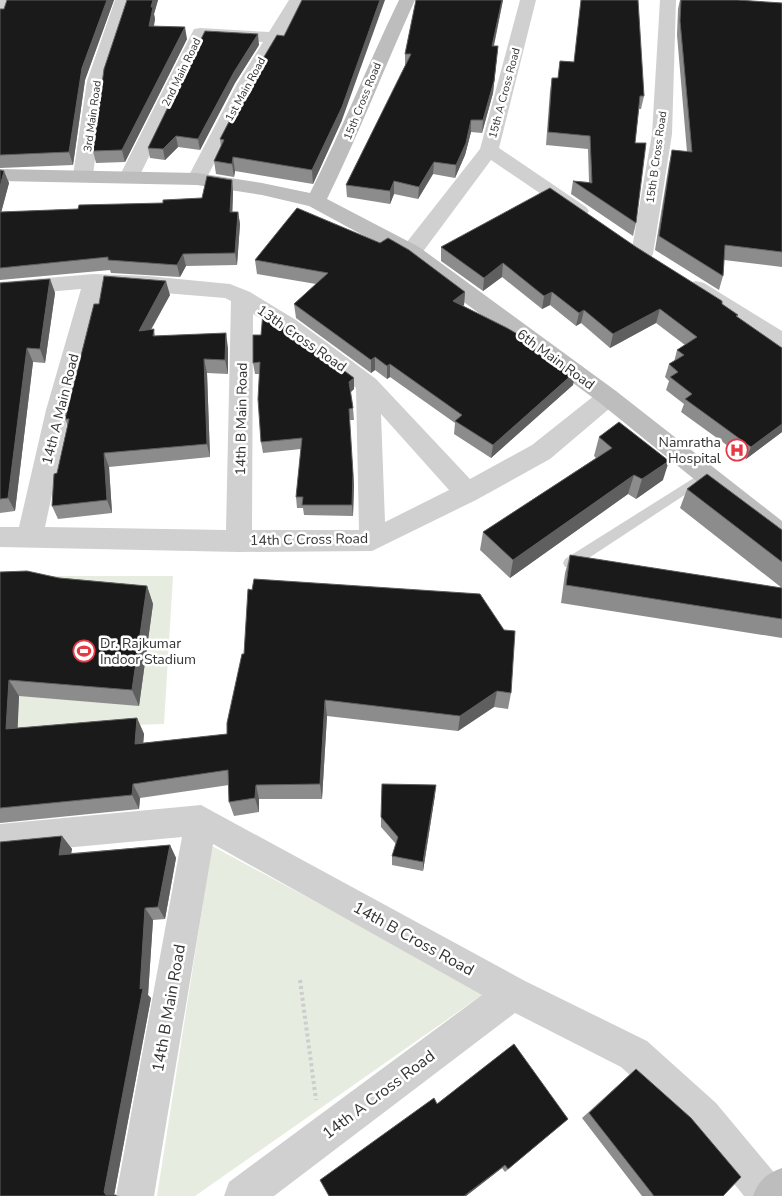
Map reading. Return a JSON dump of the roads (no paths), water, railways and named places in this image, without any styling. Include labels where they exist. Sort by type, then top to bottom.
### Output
[{"type":"street","name":"3rd Main Road","points":[[83,175],[96,81],[123,0]]},
{"type":"street","name":"1st Main Road","points":[[197,180],[246,84],[297,0]]},
{"type":"street","name":"15th Cross Road","points":[[316,201],[350,135],[370,79],[407,0]]},
{"type":"street","name":"15th A Cross Road","points":[[411,252],[489,150],[528,0]]},
{"type":"street","name":"15th B Cross Road","points":[[642,254],[662,134],[672,0]]},
{"type":"street","name":"2nd Main Road","points":[[129,177],[200,33],[274,38]]},
{"type":"street","points":[[489,150],[594,222]]},
{"type":"street","name":"6th Main Road","points":[[0,175],[83,175],[197,180],[262,189],[316,201],[411,252],[608,397],[782,536]]},
{"type":"street","points":[[683,280],[782,342]]},
{"type":"street","name":"13th Cross Road","points":[[0,289],[94,281],[147,283],[230,291],[288,324],[368,385],[467,494]]},
{"type":"street","name":"14th A Main Road","points":[[30,538],[58,410],[94,281]]},
{"type":"street","name":"14th B Main Road","points":[[239,541],[242,297]]},
{"type":"street","points":[[368,385],[372,540]]},
{"type":"street","name":"14th C Cross Road","points":[[0,538],[239,541],[372,540],[467,494],[541,452],[608,397]]},
{"type":"street","points":[[0,839],[201,820]]},
{"type":"street","name":"14th B Main Road","points":[[135,1196],[201,820]]},
{"type":"street","name":"14th B Cross Road","points":[[201,820],[513,993],[634,1054],[703,1116],[770,1196]]},
{"type":"street","name":"14th A Cross Road","points":[[243,1196],[513,993]]},
{"type":"street","points":[[770,1196],[782,1186]]},
{"type":"lane","points":[[570,563],[705,476]]},
{"type":"place","name":"Namratha Hospital","points":[[737,450]]},
{"type":"place","name":"Dr. Rajkumar Indoor Stadium","points":[[84,651]]}]
